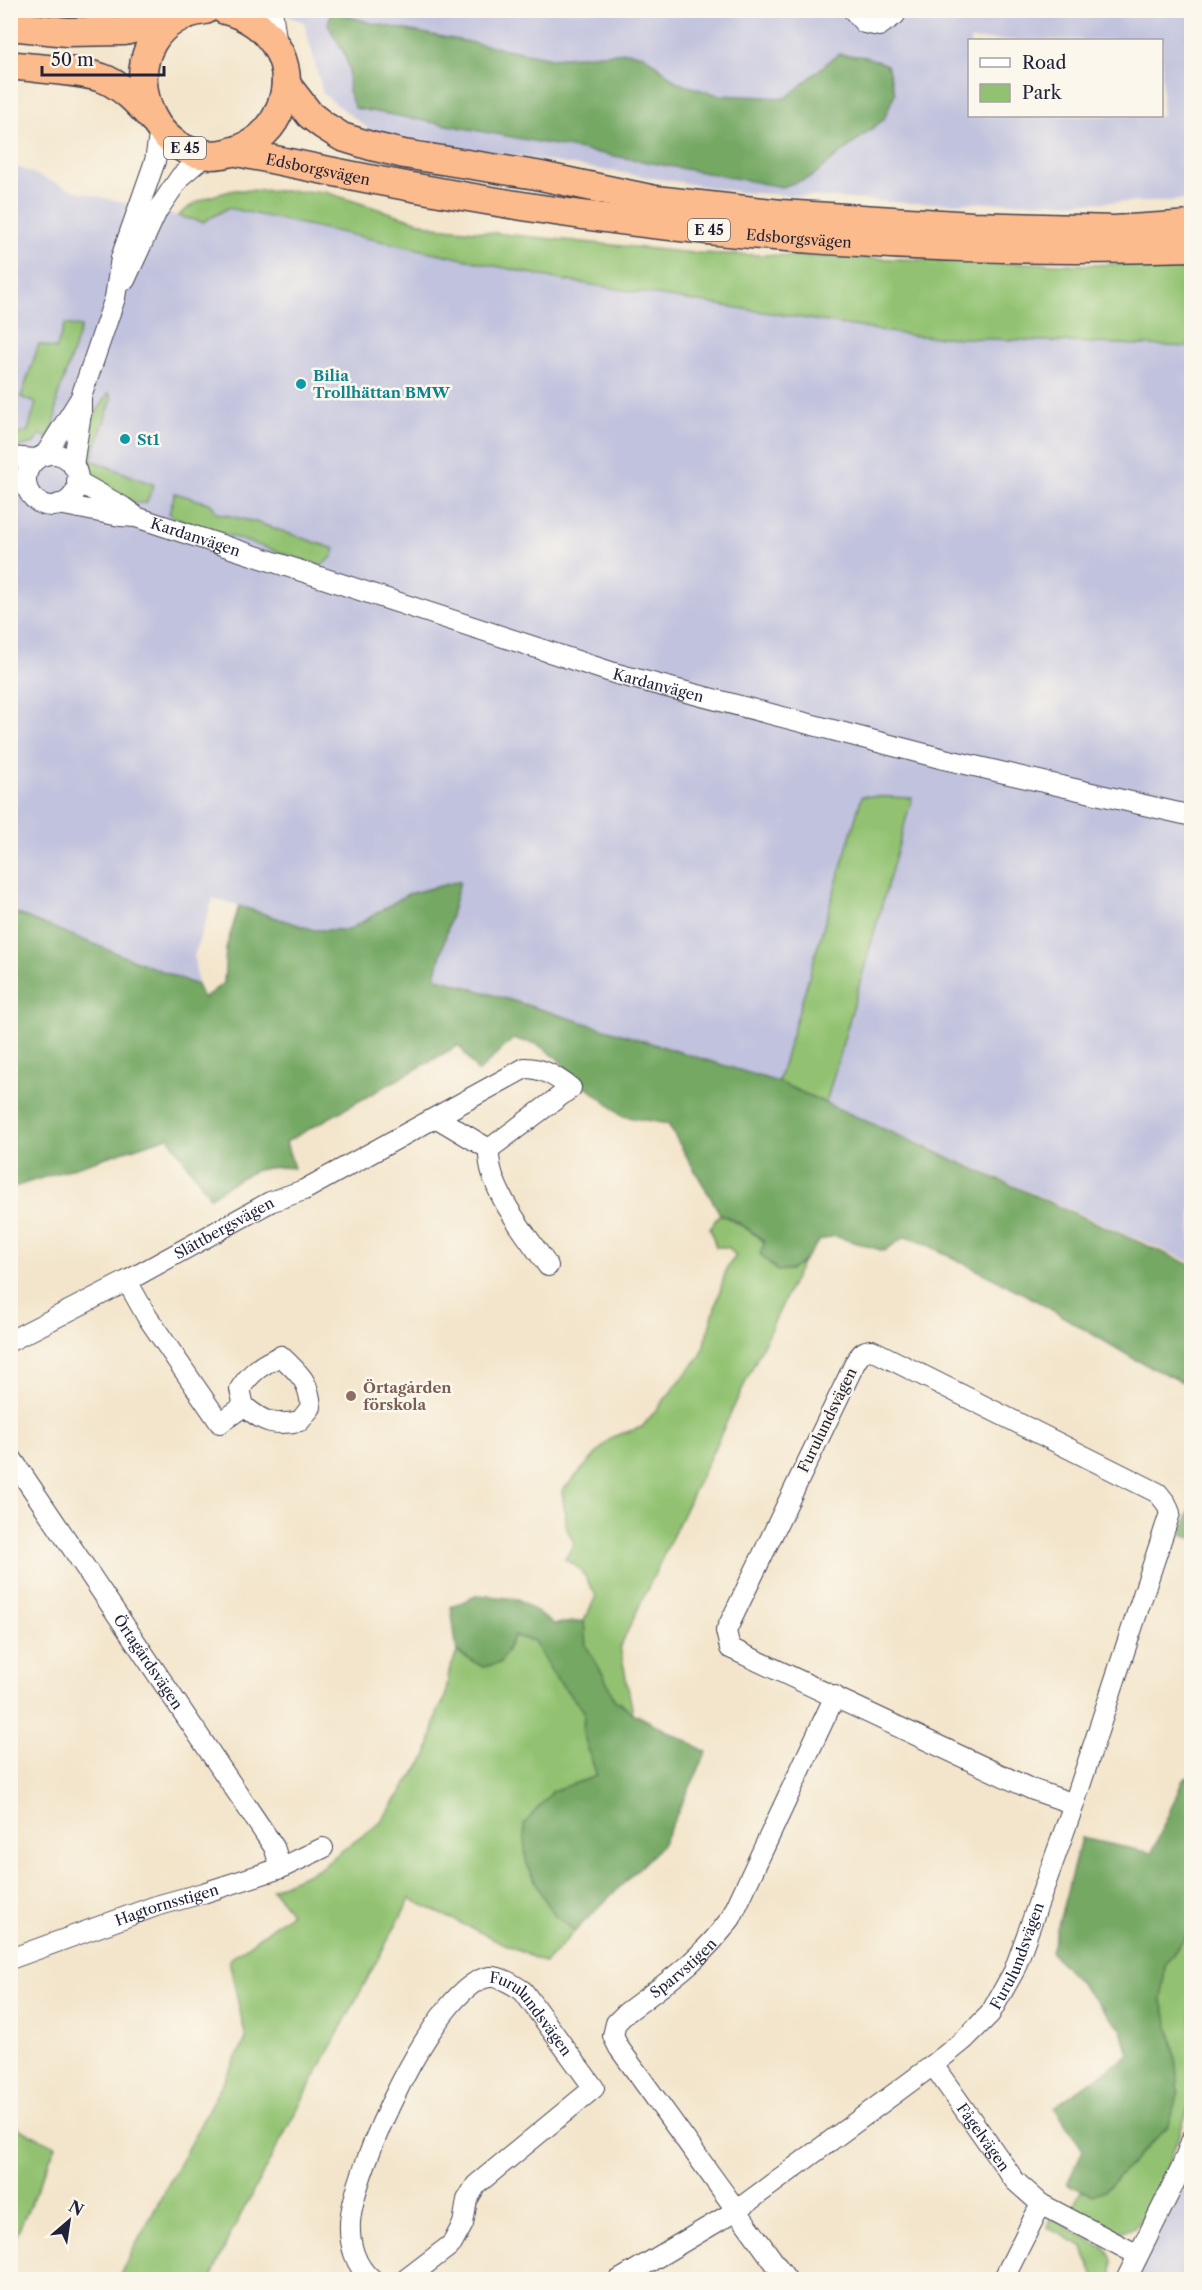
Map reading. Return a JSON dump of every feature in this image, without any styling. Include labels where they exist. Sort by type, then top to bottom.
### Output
[{"type":"highway","name":"E 45","points":[[10,65],[73,72],[107,80],[128,95],[182,146],[220,152],[257,140],[280,111],[286,84],[285,71],[276,46],[264,31],[249,19],[225,10]]},
{"type":"highway","points":[[10,26],[67,33],[125,31],[195,13]]},
{"type":"highway","points":[[155,122],[143,93],[143,69],[146,58],[151,47],[166,28],[195,13]]},
{"type":"highway","name":"Edsborgsvägen","points":[[286,84],[310,115],[342,137],[404,154],[536,175],[655,200],[781,214],[973,226],[1114,230],[1191,225]]},
{"type":"highway","name":"Edsborgsvägen","points":[[220,152],[373,181],[546,209],[652,224],[781,238],[971,248],[1191,247]]},
{"type":"street","points":[[272,10],[276,46]]},
{"type":"street","points":[[853,10],[864,23],[879,26],[895,15],[897,10]]},
{"type":"street","points":[[115,298],[121,258],[155,161],[155,122]]},
{"type":"street","points":[[81,397],[41,457],[19,483],[39,502],[51,506],[72,496],[81,397],[115,298],[134,264],[157,211],[182,176],[220,152]]},
{"type":"street","points":[[10,457],[61,456],[75,474]]},
{"type":"street","name":"Kardanvägen","points":[[75,474],[136,517]]},
{"type":"street","name":"Kardanvägen","points":[[59,504],[136,517],[617,674],[955,762],[1191,816]]},
{"type":"street","name":"Slättbergsvägen","points":[[10,1341],[127,1281],[270,1202],[304,1190],[525,1068],[538,1068],[555,1076],[571,1088],[489,1149]]},
{"type":"street","points":[[437,1118],[489,1149],[488,1161],[497,1185],[515,1219],[548,1266]]},
{"type":"street","points":[[127,1281],[146,1315],[220,1423],[244,1407]]},
{"type":"street","name":"Furulundsvägen","points":[[619,2280],[737,2210],[933,2065],[964,2040],[990,2014],[1014,1971],[1074,1804],[1170,1513],[1158,1493],[872,1350],[861,1353],[726,1631],[730,1648],[1031,1789],[1074,1804]]},
{"type":"street","name":"Örtagårdsvägen","points":[[10,1456],[274,1846],[280,1868]]},
{"type":"street","name":"Sparvstigen","points":[[737,2210],[619,2048],[613,2036],[616,2023],[621,2018],[695,1960],[715,1940],[731,1918],[835,1696]]},
{"type":"street","name":"Hagtornsstigen","points":[[10,1959],[156,1906],[280,1868],[323,1848]]},
{"type":"street","name":"Furulundsvägen","points":[[372,2280],[366,2275],[352,2251],[350,2222],[358,2185],[394,2097],[432,2028],[452,2002],[470,1984],[490,1977],[507,1981],[523,1991],[594,2088],[476,2185],[467,2200],[463,2224],[452,2244],[405,2280]]},
{"type":"street","name":"Fågelvägen","points":[[933,2065],[1015,2181],[1041,2204],[1138,2255]]},
{"type":"street","points":[[1126,2280],[1181,2169],[1191,2139]]},
{"type":"street","points":[[1003,2280],[1041,2204]]},
{"type":"street","points":[[737,2210],[787,2280]]},
{"type":"shaded area","points":[[273,11],[1191,11],[1191,199],[1162,202],[911,203],[740,192],[374,133],[323,94],[304,22]]},
{"type":"shaded area","points":[[10,164],[73,190],[203,222],[228,208],[561,280],[915,336],[1191,347],[1191,1262],[778,1082],[435,976],[460,881],[408,895],[349,930],[314,930],[213,898],[194,956],[198,986],[11,913]]},
{"type":"shaded area","points":[[1191,2173],[1191,2279],[1135,2280],[1150,2251]]},
{"type":"green space","points":[[331,11],[371,23],[552,58],[628,52],[644,55],[678,83],[718,95],[786,98],[838,54],[867,57],[887,65],[895,93],[884,119],[811,177],[782,187],[355,108],[348,91],[349,69],[344,53],[328,25]]},
{"type":"green space","points":[[235,190],[325,192],[435,227],[693,253],[1095,265],[1191,259],[1191,347],[915,336],[561,280],[228,208],[203,222],[178,216],[205,199]]},
{"type":"green space","points":[[65,324],[81,327],[57,399],[55,424],[47,438],[40,434],[34,443],[11,449],[10,437],[28,431],[36,403],[21,397],[39,344],[56,349]]},
{"type":"green space","points":[[109,393],[112,398],[91,460],[154,485],[146,503],[136,503],[103,487],[86,465],[82,447],[83,438],[91,420]]},
{"type":"green space","points":[[175,493],[211,504],[217,513],[255,522],[335,549],[332,557],[321,566],[173,517],[169,513]]},
{"type":"green space","points":[[862,796],[912,798],[826,1103],[778,1082]]},
{"type":"green space","points":[[460,881],[435,977],[778,1082],[1191,1265],[1191,1386],[1136,1360],[1032,1298],[924,1243],[905,1237],[884,1251],[834,1236],[819,1241],[802,1263],[791,1270],[777,1271],[760,1254],[765,1241],[738,1222],[720,1214],[668,1124],[623,1116],[577,1079],[557,1058],[537,1044],[513,1039],[478,1072],[459,1045],[286,1142],[294,1168],[258,1170],[240,1178],[210,1197],[168,1137],[11,1188],[11,911],[197,985],[203,998],[224,983],[226,948],[239,906],[314,930],[349,930],[408,894]]},
{"type":"green space","points":[[720,1214],[759,1238],[791,1270],[802,1263],[620,1647],[633,1713],[614,1699],[604,1676],[586,1646],[584,1621],[596,1596],[581,1570],[565,1559],[574,1543],[567,1529],[562,1491],[612,1437],[642,1427],[701,1355],[727,1267],[736,1256],[728,1247],[716,1247],[710,1228]]},
{"type":"green space","points":[[1191,1506],[1192,1538],[1182,1534]]},
{"type":"green space","points":[[478,1595],[518,1599],[554,1624],[584,1621],[586,1646],[604,1676],[614,1699],[633,1713],[707,1752],[662,1845],[575,1931],[554,1915],[526,1862],[524,1824],[553,1791],[597,1776],[583,1733],[584,1711],[554,1676],[534,1641],[514,1636],[500,1663],[483,1667],[457,1652],[451,1607]]},
{"type":"green space","points":[[514,1636],[534,1641],[554,1676],[584,1711],[583,1733],[597,1776],[553,1791],[554,1915],[575,1931],[545,1963],[410,1899],[231,2233],[211,2279],[117,2280],[246,2039],[229,1960],[291,1913],[272,1889],[322,1867],[380,1823],[427,1755],[438,1711],[445,1699],[449,1672],[457,1652],[483,1667],[500,1663]]},
{"type":"green space","points":[[1191,1775],[1191,1929],[1165,1965],[1162,2002],[1173,2042],[1179,2092],[1167,2127],[1105,2190],[1092,2195],[1067,2184],[1083,2150],[1054,2107],[1129,2055],[1122,2030],[1051,1952],[1081,1838],[1152,1853],[1183,1780]]},
{"type":"green space","points":[[1191,1929],[1191,2101],[1163,2180],[1146,2214],[1135,2228],[1117,2232],[1071,2211],[1081,2191],[1092,2194],[1105,2190],[1167,2127],[1179,2091],[1173,2042],[1162,2002],[1165,1965]]},
{"type":"green space","points":[[11,2125],[56,2146],[11,2247]]},
{"type":"green space","points":[[1051,2218],[1106,2249],[1112,2259],[1112,2279],[1095,2279],[1082,2246],[1048,2228]]},
{"type":"place","name":"Bilia Trollhättan BMW","points":[[301,384]]},
{"type":"place","name":"St1","points":[[125,439]]},
{"type":"place","name":"Örtagården förskola","points":[[351,1396]]}]
